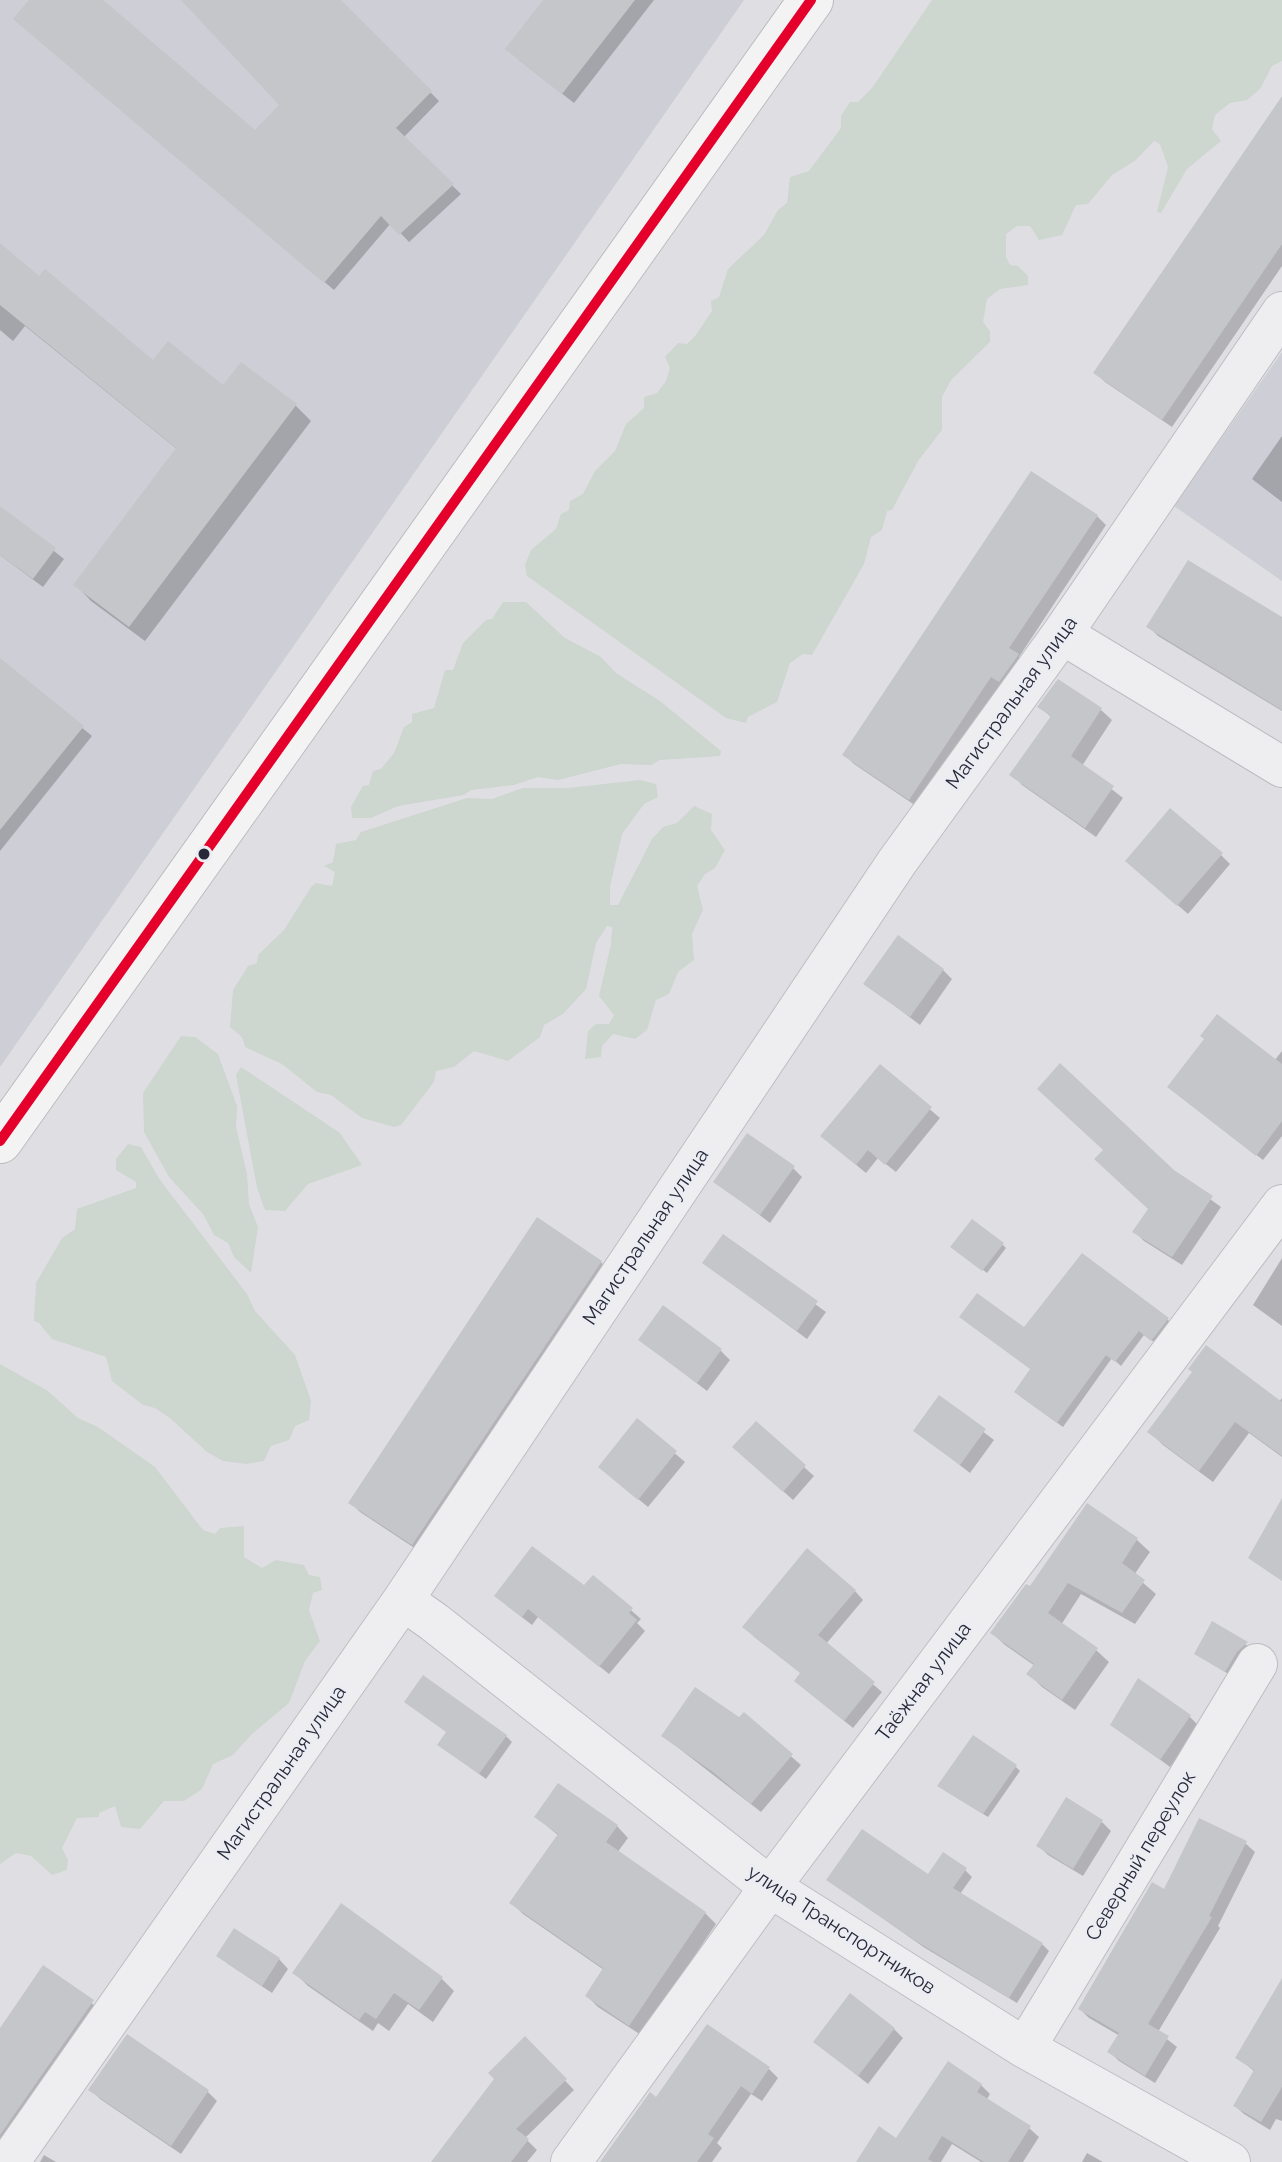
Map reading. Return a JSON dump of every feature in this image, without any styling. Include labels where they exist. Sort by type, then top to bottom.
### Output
[{"type":"main road","points":[[0,1141],[811,0]]},
{"type":"street","name":"Магистральная улица","points":[[9,2162],[403,1600],[897,862],[1062,634],[1282,312]]},
{"type":"street","points":[[1062,634],[1282,767]]},
{"type":"street","name":"Таёжная улица","points":[[571,2162],[770,1887],[1282,1205]]},
{"type":"street","name":"улица Транспортников","points":[[403,1600],[770,1887],[1025,2048],[1206,2156]]},
{"type":"street","name":"Северный переулок","points":[[1025,2048],[1257,1664]]},
{"type":"shaded area","points":[[0,0],[744,0],[0,1067]]},
{"type":"shaded area","points":[[932,0],[1282,0],[1282,61],[1272,66],[1260,89],[1247,100],[1230,103],[1215,115],[1212,129],[1221,141],[1187,169],[1161,213],[1157,212],[1168,167],[1160,144],[1154,141],[1136,160],[1112,175],[1088,204],[1076,205],[1062,235],[1039,240],[1030,226],[1017,226],[1006,234],[1006,257],[1010,265],[1018,266],[1028,276],[1028,285],[1000,289],[987,299],[983,322],[990,331],[990,342],[951,380],[942,397],[942,430],[918,461],[892,510],[887,511],[882,530],[871,537],[864,564],[812,655],[803,654],[790,663],[777,702],[748,717],[746,723],[726,718],[527,576],[525,565],[531,550],[556,529],[561,514],[569,510],[570,501],[583,494],[595,471],[615,451],[626,424],[644,408],[644,397],[657,393],[666,381],[670,368],[665,357],[678,343],[687,344],[695,336],[712,311],[711,301],[719,297],[728,269],[764,235],[778,210],[787,203],[790,177],[809,171],[841,128],[841,116],[850,102],[858,102],[872,88]]},
{"type":"shaded area","points":[[1282,352],[1282,581],[1174,506]]},
{"type":"shaded area","points":[[503,602],[526,602],[565,638],[601,657],[616,673],[660,701],[721,751],[720,756],[660,760],[651,765],[621,764],[558,780],[538,777],[514,785],[471,790],[464,795],[398,806],[371,818],[352,818],[351,807],[363,786],[369,785],[373,771],[381,769],[394,753],[404,727],[412,722],[412,714],[434,708],[445,670],[453,670],[463,643],[486,620],[492,619]]},
{"type":"shaded area","points":[[640,780],[656,784],[658,797],[644,804],[622,834],[610,887],[610,905],[618,905],[652,839],[663,827],[677,823],[694,806],[712,814],[711,830],[725,850],[715,868],[705,874],[697,886],[703,910],[692,934],[694,960],[678,972],[669,994],[656,1000],[647,1030],[635,1039],[613,1034],[602,1046],[601,1057],[585,1059],[588,1031],[596,1024],[609,1024],[614,1015],[599,996],[611,944],[612,927],[607,926],[596,943],[586,989],[563,1014],[544,1025],[540,1037],[508,1061],[474,1051],[454,1067],[436,1071],[434,1082],[401,1125],[394,1127],[362,1118],[331,1095],[317,1092],[282,1064],[245,1047],[242,1037],[230,1027],[233,990],[248,966],[257,963],[258,955],[284,930],[311,887],[316,883],[332,886],[335,872],[324,866],[333,862],[336,844],[356,840],[361,832],[467,798],[492,799],[523,788],[568,788]]},
{"type":"shaded area","points":[[181,1036],[195,1037],[218,1054],[237,1106],[236,1127],[247,1174],[249,1204],[258,1227],[251,1273],[234,1257],[228,1243],[214,1235],[203,1214],[169,1177],[144,1132],[143,1093]]},
{"type":"shaded area","points":[[241,1067],[340,1133],[362,1165],[308,1184],[285,1211],[265,1210],[257,1188],[236,1075]]},
{"type":"shaded area","points":[[128,1144],[141,1147],[160,1180],[247,1294],[255,1311],[295,1355],[311,1401],[309,1420],[295,1426],[289,1440],[271,1446],[264,1461],[246,1464],[223,1461],[207,1452],[171,1419],[155,1408],[143,1405],[112,1381],[106,1357],[52,1339],[34,1321],[36,1283],[62,1238],[75,1229],[77,1209],[136,1188],[136,1182],[116,1170],[116,1159]]},
{"type":"shaded area","points":[[0,1364],[48,1391],[78,1418],[98,1427],[155,1467],[203,1530],[215,1534],[220,1528],[244,1526],[244,1557],[262,1568],[276,1560],[304,1565],[309,1575],[320,1577],[322,1590],[313,1593],[309,1610],[320,1641],[305,1661],[289,1703],[252,1734],[233,1755],[213,1764],[202,1789],[184,1801],[164,1801],[140,1829],[121,1827],[115,1806],[99,1813],[99,1817],[77,1818],[62,1848],[68,1860],[67,1870],[52,1875],[31,1856],[16,1853],[0,1864]]},
{"type":"building","points":[[29,0],[103,0],[255,130],[279,105],[181,0],[341,0],[432,91],[396,128],[454,184],[399,235],[381,216],[324,283],[13,19]]},
{"type":"building","points":[[543,0],[635,0],[562,94],[505,49]]},
{"type":"building","points":[[1282,96],[1282,244],[1162,420],[1093,373]]},
{"type":"building","points":[[0,243],[39,276],[45,269],[153,360],[168,341],[223,385],[241,362],[297,404],[129,627],[73,585],[176,448],[0,305]]},
{"type":"building","points":[[1031,471],[1098,515],[1009,648],[1019,654],[999,682],[991,677],[909,800],[842,755]]},
{"type":"building","points":[[0,506],[56,548],[33,579],[0,555]]},
{"type":"building","points":[[1188,560],[1282,617],[1282,710],[1146,627]]},
{"type":"building","points":[[0,658],[84,726],[0,830]]},
{"type":"building","points":[[1058,679],[1102,708],[1071,756],[1114,786],[1085,828],[1009,775],[1051,716],[1037,707]]},
{"type":"building","points":[[1170,808],[1223,853],[1177,906],[1125,861]]},
{"type":"building","points":[[898,935],[944,969],[910,1017],[863,984]]},
{"type":"building","points":[[1217,1014],[1282,1064],[1282,1121],[1256,1156],[1167,1087],[1204,1039],[1200,1036]]},
{"type":"building","points":[[1060,1063],[1174,1170],[1213,1196],[1172,1257],[1132,1232],[1148,1209],[1094,1159],[1103,1150],[1037,1089]]},
{"type":"building","points":[[880,1064],[932,1107],[885,1165],[868,1150],[856,1165],[820,1136]]},
{"type":"building","points":[[747,1133],[795,1166],[760,1215],[713,1182]]},
{"type":"building","points":[[537,1217],[602,1261],[412,1545],[348,1503]]},
{"type":"building","points":[[972,1219],[1004,1243],[982,1271],[950,1247]]},
{"type":"building","points":[[723,1234],[818,1301],[797,1331],[702,1263]]},
{"type":"building","points":[[1082,1253],[1169,1318],[1151,1341],[1139,1331],[1115,1362],[1106,1355],[1057,1423],[1014,1392],[1030,1369],[959,1317],[977,1293],[1024,1327]]},
{"type":"building","points":[[663,1305],[722,1349],[697,1383],[638,1340]]},
{"type":"building","points":[[1206,1345],[1282,1402],[1282,1456],[1235,1422],[1199,1471],[1147,1432],[1192,1372],[1188,1369]]},
{"type":"building","points":[[939,1395],[986,1429],[960,1465],[913,1431]]},
{"type":"building","points":[[637,1418],[677,1451],[638,1500],[598,1467]]},
{"type":"building","points":[[756,1421],[806,1465],[783,1492],[732,1447]]},
{"type":"building","points":[[1282,1498],[1282,1581],[1248,1558]]},
{"type":"building","points":[[1087,1503],[1138,1538],[1122,1563],[1145,1580],[1122,1613],[1068,1583],[1048,1613],[1098,1648],[1062,1700],[1026,1674],[1034,1664],[990,1633],[1026,1584],[1030,1586]]},
{"type":"building","points":[[532,1546],[584,1585],[593,1575],[633,1608],[629,1613],[637,1620],[599,1667],[528,1609],[522,1617],[494,1596]]},
{"type":"building","points":[[807,1548],[856,1590],[818,1635],[875,1682],[844,1721],[794,1681],[800,1673],[742,1627]]},
{"type":"building","points":[[1212,1621],[1248,1642],[1237,1652],[1225,1672],[1194,1654]]},
{"type":"building","points":[[423,1675],[507,1735],[479,1774],[437,1745],[446,1732],[404,1702]]},
{"type":"building","points":[[1138,1678],[1191,1715],[1160,1760],[1110,1725]]},
{"type":"building","points":[[695,1687],[739,1717],[744,1712],[793,1754],[751,1804],[713,1772],[661,1736]]},
{"type":"building","points":[[973,1735],[1017,1765],[983,1814],[937,1786]]},
{"type":"building","points":[[558,1783],[618,1825],[606,1842],[706,1912],[629,2026],[585,1996],[603,1968],[509,1903],[558,1834],[534,1817]]},
{"type":"building","points":[[1066,1797],[1103,1820],[1073,1869],[1036,1846]]},
{"type":"building","points":[[1199,1818],[1247,1841],[1209,1916],[1212,1917],[1148,2024],[1169,2036],[1145,2076],[1107,2052],[1119,2033],[1078,2009],[1152,1882],[1164,1889]]},
{"type":"building","points":[[862,1829],[928,1874],[943,1852],[967,1868],[953,1888],[1043,1943],[1009,1998],[916,1941],[826,1880]]},
{"type":"building","points":[[341,1903],[443,1977],[419,2010],[394,1993],[376,2019],[365,2012],[359,2020],[292,1973]]},
{"type":"building","points":[[234,1928],[280,1958],[262,1986],[216,1956]]},
{"type":"building","points":[[43,1965],[94,2000],[0,2135],[0,2028]]},
{"type":"building","points":[[1282,1978],[1282,2087],[1261,2122],[1233,2106],[1254,2070],[1235,2058]]},
{"type":"building","points":[[850,1993],[895,2028],[858,2076],[813,2042]]},
{"type":"building","points":[[707,2024],[770,2067],[752,2094],[741,2086],[708,2134],[714,2138],[697,2162],[600,2162],[650,2092],[656,2097]]},
{"type":"building","points":[[127,2034],[209,2090],[171,2146],[88,2090]]},
{"type":"building","points":[[525,2036],[567,2079],[516,2129],[529,2139],[511,2162],[431,2162],[494,2079],[488,2073]]},
{"type":"building","points":[[948,2061],[982,2084],[977,2092],[1031,2126],[1008,2162],[984,2162],[942,2136],[928,2159],[933,2162],[856,2162],[879,2126],[896,2138]]},
{"type":"transit line","points":[[0,1141],[811,0]]}]
